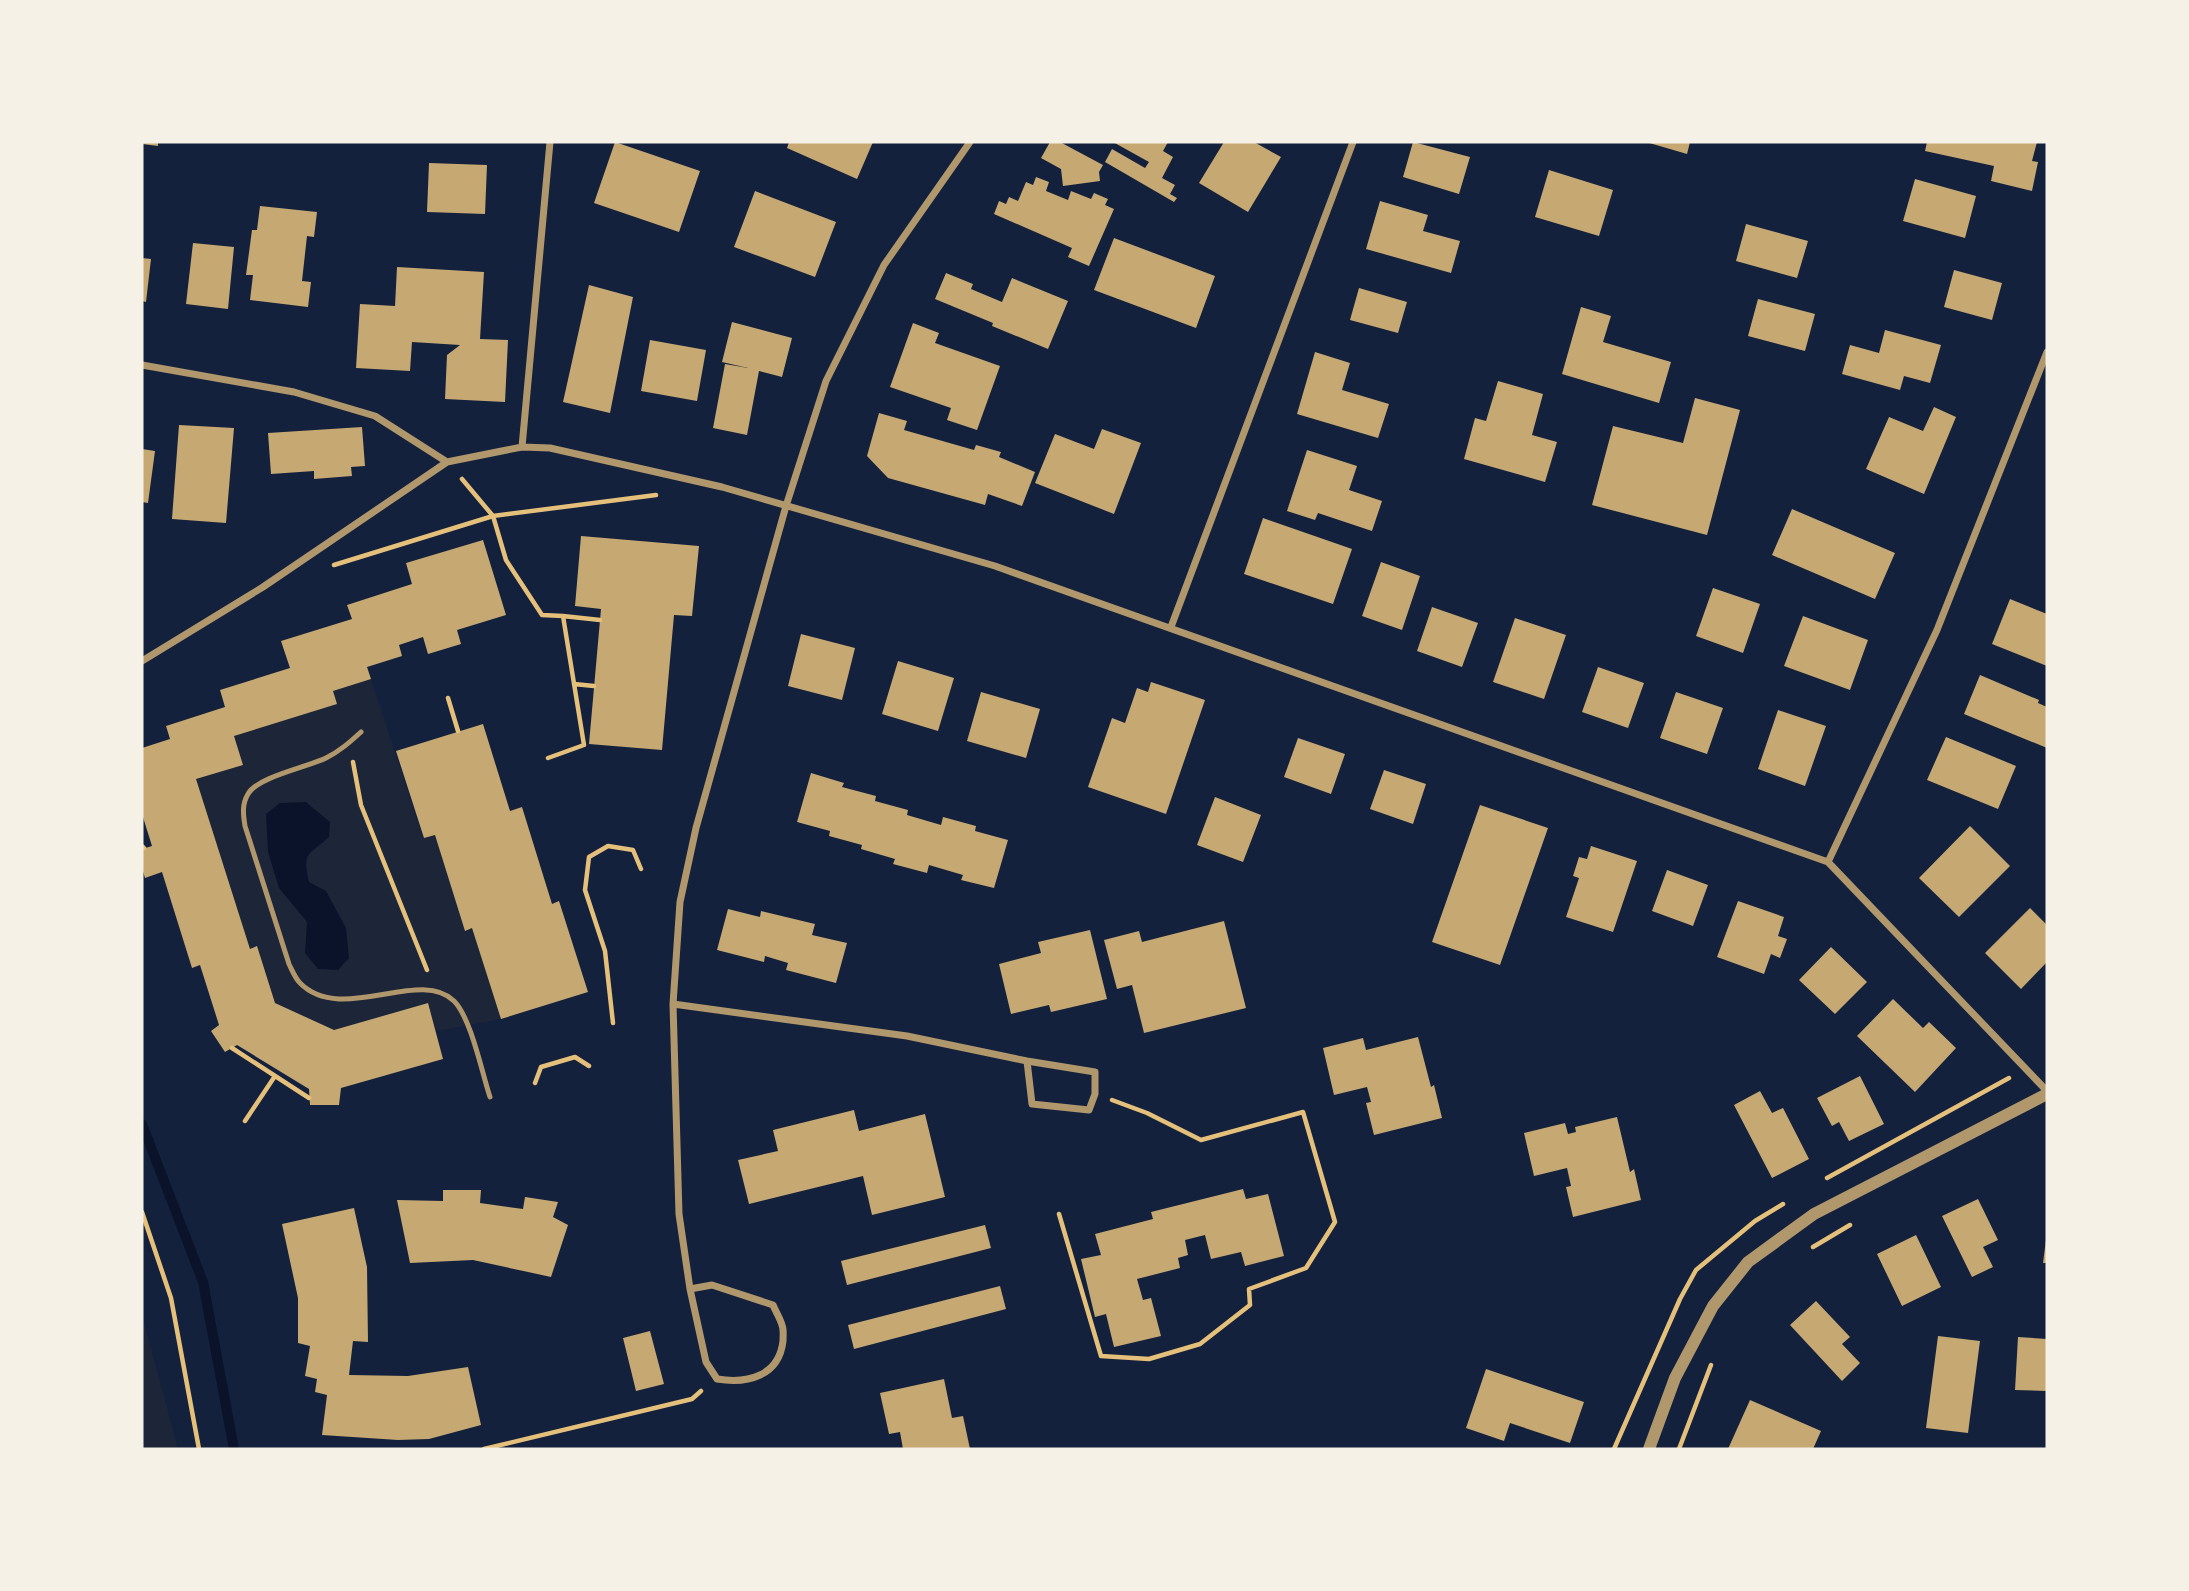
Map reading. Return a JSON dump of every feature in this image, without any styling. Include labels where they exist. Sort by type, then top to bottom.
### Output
[{"type":"street","points":[[522,447],[550,142]]},
{"type":"street","points":[[690,1289],[712,1284],[773,1305],[784,1327],[781,1354],[775,1366],[765,1373],[732,1381],[717,1379],[706,1362],[690,1289],[679,1214],[673,1004],[680,902],[696,828],[786,506],[826,381],[878,276],[970,142]]},
{"type":"street","points":[[1171,627],[1353,142]]},
{"type":"street","points":[[1828,862],[1937,631],[2047,352]]},
{"type":"street","points":[[142,365],[295,391],[375,415],[447,462]]},
{"type":"street","points":[[142,661],[263,587],[447,462],[522,447],[551,448],[722,487],[995,566],[1828,862],[2047,1093],[1814,1214],[1748,1262],[1713,1306],[1675,1378],[1649,1449]]},
{"type":"street","points":[[673,1004],[907,1036],[1027,1061],[1096,1072],[1095,1094],[1089,1110],[1032,1104],[1027,1061]]},
{"type":"lane","points":[[361,732],[340,751],[262,782],[248,792],[243,810],[245,825],[289,964],[298,982],[315,995],[335,1000],[422,990],[440,992],[454,1001],[466,1019],[490,1097]]},
{"type":"path","points":[[447,462],[493,516],[506,559],[542,615],[600,620]]},
{"type":"path","points":[[327,567],[493,516],[668,494]]},
{"type":"path","points":[[548,758],[584,745],[563,616]]},
{"type":"path","points":[[574,684],[594,686]]},
{"type":"path","points":[[448,698],[458,732]]},
{"type":"path","points":[[361,732],[353,755],[361,804],[430,978],[440,992]]},
{"type":"path","points":[[613,1023],[605,951],[585,890],[589,857],[608,846],[633,850],[641,869]]},
{"type":"path","points":[[232,1048],[309,1098]]},
{"type":"path","points":[[535,1083],[541,1068],[575,1057],[589,1066]]},
{"type":"path","points":[[245,1121],[275,1076]]},
{"type":"path","points":[[1059,1214],[1101,1356],[1149,1359],[1200,1344],[1250,1305],[1249,1289],[1306,1268],[1335,1222],[1303,1112],[1201,1140],[1147,1113],[1095,1094]]},
{"type":"path","points":[[142,1212],[171,1298],[199,1449]]},
{"type":"path","points":[[1802,1254],[1861,1218]]},
{"type":"path","points":[[1679,1449],[1715,1355]]},
{"type":"path","points":[[484,1449],[692,1399],[717,1379]]},
{"type":"shaded area","points":[[371,679],[423,838],[435,835],[465,930],[472,928],[501,1019],[436,1031],[427,1003],[334,1030],[275,1003],[256,946],[250,949],[196,779],[243,765],[234,736],[333,691]]},
{"type":"shaded area","points":[[306,802],[330,822],[329,837],[312,851],[306,864],[309,882],[326,891],[346,928],[349,958],[338,970],[318,969],[305,953],[307,922],[279,888],[268,852],[266,814],[280,803]]},
{"type":"shaded area","points":[[142,1315],[178,1449],[142,1449]]},
{"type":"building","points":[[158,142],[158,146],[142,144]]},
{"type":"building","points":[[615,142],[700,171],[679,232],[594,203]]},
{"type":"building","points":[[789,142],[873,142],[857,179],[787,148]]},
{"type":"building","points":[[1050,142],[1060,142],[1103,165],[1099,172],[1100,181],[1063,186],[1061,169],[1041,158]]},
{"type":"building","points":[[1113,142],[1168,142],[1163,151],[1173,157],[1162,178],[1175,185],[1170,194],[1177,198],[1174,202],[1105,162],[1112,149],[1145,168],[1149,162]]},
{"type":"building","points":[[1224,142],[1254,142],[1281,157],[1248,212],[1199,183]]},
{"type":"building","points":[[1413,142],[1470,157],[1459,194],[1403,177]]},
{"type":"building","points":[[1646,142],[1690,142],[1687,154]]},
{"type":"building","points":[[1927,142],[2037,142],[2032,161],[2038,162],[2032,191],[1991,181],[1994,166],[1925,151]]},
{"type":"building","points":[[429,163],[487,165],[485,214],[427,212]]},
{"type":"building","points":[[1549,170],[1613,190],[1599,236],[1535,217]]},
{"type":"building","points":[[1036,177],[1049,182],[1046,191],[1068,200],[1071,191],[1091,199],[1094,193],[1108,199],[1105,205],[1114,209],[1089,266],[1068,257],[1072,248],[994,214],[999,201],[1006,204],[1009,197],[1018,201],[1026,182],[1033,185]]},
{"type":"building","points":[[1915,179],[1976,196],[1965,238],[1903,221]]},
{"type":"building","points":[[755,191],[836,222],[815,277],[734,247]]},
{"type":"building","points":[[1380,201],[1428,215],[1423,231],[1460,241],[1451,273],[1366,249]]},
{"type":"building","points":[[260,206],[317,212],[314,237],[307,236],[302,281],[311,282],[308,307],[250,300],[253,275],[246,275],[252,230],[257,230]]},
{"type":"building","points":[[1746,224],[1808,241],[1797,278],[1736,261]]},
{"type":"building","points":[[1114,238],[1215,276],[1196,328],[1094,290]]},
{"type":"building","points":[[193,243],[234,247],[228,309],[186,304]]},
{"type":"building","points":[[142,258],[151,259],[146,302],[142,301]]},
{"type":"building","points":[[397,267],[484,272],[480,339],[508,340],[505,402],[445,399],[447,355],[460,345],[412,342],[410,371],[356,368],[360,304],[395,306]]},
{"type":"building","points":[[1954,270],[2002,283],[1992,320],[1944,307]]},
{"type":"building","points":[[946,273],[973,284],[971,289],[1002,302],[1012,278],[1068,301],[1048,349],[935,299]]},
{"type":"building","points":[[589,285],[633,297],[610,413],[563,402]]},
{"type":"building","points":[[1359,288],[1407,302],[1398,333],[1350,320]]},
{"type":"building","points":[[1758,299],[1815,314],[1805,351],[1748,336]]},
{"type":"building","points":[[1581,307],[1611,316],[1603,342],[1671,362],[1659,403],[1562,374]]},
{"type":"building","points":[[732,322],[792,338],[782,377],[759,371],[747,435],[713,428],[725,364],[748,368],[722,362]]},
{"type":"building","points":[[913,323],[939,333],[935,343],[1000,366],[977,430],[947,420],[951,408],[890,387]]},
{"type":"building","points":[[1885,330],[1941,345],[1930,383],[1904,376],[1900,390],[1842,374],[1850,345],[1879,353]]},
{"type":"building","points":[[650,340],[706,350],[697,401],[641,391]]},
{"type":"building","points":[[1315,352],[1350,363],[1342,390],[1389,404],[1378,438],[1297,414]]},
{"type":"building","points":[[1498,381],[1543,394],[1532,435],[1557,442],[1545,482],[1464,459],[1475,418],[1486,421]]},
{"type":"building","points":[[1695,398],[1740,410],[1707,535],[1592,505],[1613,426],[1683,443]]},
{"type":"building","points":[[1934,407],[1956,417],[1924,494],[1866,469],[1889,417],[1923,431]]},
{"type":"building","points":[[879,413],[907,421],[904,430],[974,450],[976,445],[1001,452],[999,457],[1035,472],[1022,506],[988,494],[985,505],[888,478],[867,456]]},
{"type":"building","points":[[179,425],[234,428],[226,523],[172,519]]},
{"type":"building","points":[[362,427],[365,466],[351,467],[352,476],[314,479],[314,471],[271,474],[268,433]]},
{"type":"building","points":[[1102,429],[1141,443],[1114,514],[1035,483],[1055,434],[1094,449]]},
{"type":"building","points":[[142,449],[155,451],[148,503],[142,502]]},
{"type":"building","points":[[1307,450],[1357,466],[1349,490],[1382,501],[1372,531],[1318,513],[1315,520],[1287,511]]},
{"type":"building","points":[[1792,509],[1895,553],[1875,599],[1772,555]]},
{"type":"building","points":[[1263,518],[1352,549],[1333,604],[1244,574]]},
{"type":"building","points":[[581,536],[699,546],[692,616],[674,615],[662,750],[589,744],[601,609],[575,606]]},
{"type":"building","points":[[483,540],[506,615],[457,630],[461,644],[428,654],[423,637],[399,645],[402,656],[367,667],[371,679],[333,691],[337,704],[234,736],[243,765],[196,779],[250,949],[257,946],[275,1003],[334,1030],[428,1003],[443,1059],[341,1088],[339,1105],[310,1105],[309,1089],[237,1045],[225,1052],[211,1031],[219,1025],[200,965],[192,968],[162,872],[145,878],[142,868],[142,849],[152,846],[142,814],[142,748],[170,739],[166,726],[225,707],[220,690],[290,668],[281,641],[352,619],[347,605],[412,584],[406,563]]},
{"type":"building","points":[[1381,562],[1420,576],[1402,630],[1362,616]]},
{"type":"building","points":[[1713,588],[1760,604],[1743,653],[1696,636]]},
{"type":"building","points":[[2010,599],[2047,614],[2047,666],[1992,644]]},
{"type":"building","points":[[1432,607],[1478,623],[1462,667],[1417,651]]},
{"type":"building","points":[[1803,616],[1868,640],[1850,690],[1784,666]]},
{"type":"building","points":[[1515,618],[1566,635],[1544,699],[1493,682]]},
{"type":"building","points":[[801,634],[855,648],[842,700],[788,686]]},
{"type":"building","points":[[898,661],[954,678],[938,731],[882,714]]},
{"type":"building","points":[[1598,667],[1644,683],[1628,728],[1582,712]]},
{"type":"building","points":[[1980,675],[2039,700],[2038,703],[2047,707],[2047,748],[1964,714]]},
{"type":"building","points":[[1151,682],[1205,700],[1166,814],[1088,787],[1112,718],[1125,723],[1137,688],[1148,692]]},
{"type":"building","points":[[981,692],[1040,709],[1026,758],[967,741]]},
{"type":"building","points":[[1676,692],[1723,708],[1707,754],[1660,738]]},
{"type":"building","points":[[1778,710],[1826,726],[1805,786],[1758,769]]},
{"type":"building","points":[[483,724],[510,811],[522,807],[552,904],[559,901],[588,992],[501,1019],[472,928],[465,931],[435,835],[424,838],[396,751]]},
{"type":"building","points":[[1946,737],[2016,766],[1998,809],[1927,780]]},
{"type":"building","points":[[1298,738],[1345,754],[1331,794],[1284,777]]},
{"type":"building","points":[[1384,770],[1426,784],[1413,824],[1370,809]]},
{"type":"building","points":[[811,773],[844,783],[842,787],[876,796],[875,801],[908,810],[907,815],[941,825],[943,817],[976,826],[975,831],[1008,840],[994,888],[961,880],[963,875],[929,865],[927,873],[893,864],[895,859],[861,849],[862,845],[829,836],[830,831],[797,822]]},
{"type":"building","points":[[1215,797],[1261,815],[1243,862],[1197,845]]},
{"type":"building","points":[[1480,805],[1548,828],[1500,965],[1432,942]]},
{"type":"building","points":[[1970,826],[2010,866],[1959,917],[1919,878]]},
{"type":"building","points":[[1591,846],[1637,861],[1613,932],[1566,917],[1579,878],[1573,876],[1579,857],[1587,859]]},
{"type":"building","points":[[1667,870],[1708,885],[1693,926],[1652,911]]},
{"type":"building","points":[[1738,901],[1784,917],[1778,936],[1787,939],[1780,958],[1771,954],[1764,974],[1717,957]]},
{"type":"building","points":[[2030,908],[2047,925],[2047,962],[2021,989],[1985,953]]},
{"type":"building","points":[[728,909],[760,917],[761,911],[815,924],[812,935],[847,943],[836,983],[786,970],[788,963],[765,956],[764,962],[717,950]]},
{"type":"building","points":[[1224,921],[1246,1008],[1144,1033],[1132,985],[1117,989],[1104,940],[1139,931],[1142,942]]},
{"type":"building","points":[[1090,930],[1107,999],[1051,1012],[1049,1005],[1011,1014],[999,964],[1041,953],[1038,942]]},
{"type":"building","points":[[1831,947],[1867,982],[1835,1014],[1799,980]]},
{"type":"building","points":[[1893,999],[1923,1028],[1929,1022],[1956,1048],[1915,1092],[1857,1036]]},
{"type":"building","points":[[1418,1037],[1442,1118],[1374,1135],[1366,1103],[1371,1102],[1367,1087],[1334,1095],[1323,1048],[1363,1038],[1366,1050]]},
{"type":"building","points":[[1860,1076],[1884,1124],[1849,1141],[1839,1122],[1832,1126],[1817,1098]]},
{"type":"building","points":[[1760,1091],[1772,1113],[1783,1108],[1809,1159],[1772,1178],[1734,1105]]},
{"type":"building","points":[[854,1110],[859,1131],[925,1114],[945,1197],[872,1215],[863,1176],[749,1204],[738,1160],[778,1151],[773,1130]]},
{"type":"building","points":[[1617,1117],[1630,1172],[1634,1169],[1641,1200],[1573,1217],[1566,1187],[1571,1186],[1567,1168],[1534,1176],[1524,1133],[1565,1123],[1568,1134],[1576,1132],[1575,1127]]},
{"type":"building","points":[[1243,1189],[1246,1199],[1268,1194],[1284,1256],[1245,1266],[1241,1252],[1211,1259],[1205,1235],[1185,1240],[1188,1255],[1178,1258],[1180,1268],[1137,1279],[1143,1300],[1151,1298],[1161,1336],[1114,1347],[1106,1314],[1095,1317],[1081,1259],[1101,1255],[1095,1234],[1153,1219],[1151,1212]]},
{"type":"building","points":[[443,1190],[481,1190],[480,1203],[523,1209],[525,1197],[558,1202],[553,1217],[568,1225],[551,1277],[473,1260],[410,1263],[397,1200],[443,1201]]},
{"type":"building","points":[[1978,1199],[1998,1240],[1983,1247],[1993,1267],[1972,1277],[1942,1216]]},
{"type":"building","points":[[354,1208],[367,1267],[368,1342],[353,1341],[349,1375],[408,1376],[468,1367],[481,1425],[429,1439],[398,1440],[322,1435],[327,1395],[315,1392],[317,1379],[305,1376],[310,1346],[298,1343],[298,1298],[282,1224]]},
{"type":"building","points":[[985,1225],[991,1248],[847,1285],[841,1261]]},
{"type":"building","points":[[1916,1235],[1941,1287],[1902,1306],[1877,1254]]},
{"type":"building","points":[[2046,1240],[2047,1263],[2043,1263]]},
{"type":"building","points":[[1000,1286],[1006,1309],[854,1349],[848,1325]]},
{"type":"building","points":[[1816,1301],[1850,1337],[1842,1344],[1860,1363],[1842,1381],[1790,1325]]},
{"type":"building","points":[[650,1331],[664,1384],[636,1391],[623,1338]]},
{"type":"building","points":[[1938,1336],[1980,1341],[1968,1433],[1926,1428]]},
{"type":"building","points":[[2018,1337],[2047,1339],[2047,1391],[2015,1390]]},
{"type":"building","points":[[1486,1369],[1584,1402],[1570,1443],[1510,1423],[1504,1441],[1466,1428]]},
{"type":"building","points":[[944,1379],[952,1418],[963,1416],[970,1449],[903,1449],[900,1432],[889,1434],[880,1393]]},
{"type":"building","points":[[1750,1400],[1821,1431],[1813,1449],[1728,1449]]},
{"type":"waterway","points":[[142,1124],[203,1282],[234,1449]]}]
